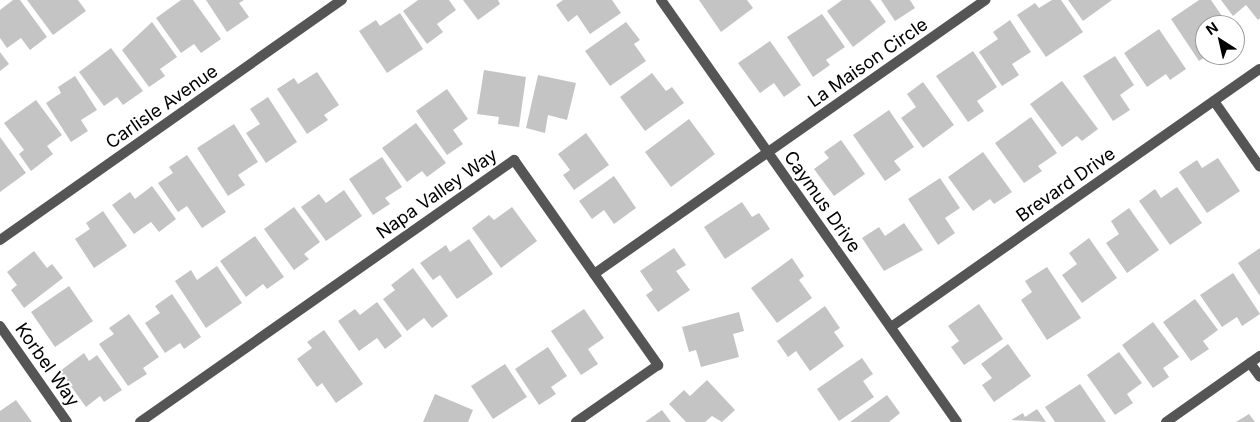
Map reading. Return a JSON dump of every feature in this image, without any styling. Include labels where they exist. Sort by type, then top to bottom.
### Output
[{"type":"street","name":"Carlisle Avenue","points":[[0,240],[342,0]]},
{"type":"street","name":"Caymus Drive","points":[[661,0],[957,422]]},
{"type":"street","name":"La Maison Circle","points":[[768,152],[986,0]]},
{"type":"street","name":"Brevard Drive","points":[[891,328],[1260,69]]},
{"type":"street","points":[[1214,101],[1260,167]]},
{"type":"street","points":[[576,422],[658,365],[594,274],[768,152]]},
{"type":"street","name":"Napa Valley Way","points":[[140,422],[514,160],[594,274]]},
{"type":"street","name":"Korbel Way","points":[[0,326],[67,422]]},
{"type":"street","points":[[1166,422],[1260,356]]},
{"type":"street","points":[[1250,363],[1260,377]]},
{"type":"building","points":[[13,0],[20,0],[47,37],[30,50],[21,38],[7,48],[0,38],[0,10]]},
{"type":"building","points":[[27,0],[78,0],[86,11],[53,35]]},
{"type":"building","points":[[181,0],[193,0],[221,39],[201,53],[194,44],[181,53],[156,18]]},
{"type":"building","points":[[206,0],[244,0],[239,3],[249,17],[227,32]]},
{"type":"building","points":[[418,0],[449,0],[456,10],[437,24],[443,32],[427,44],[403,11]]},
{"type":"building","points":[[463,0],[498,0],[500,4],[478,20]]},
{"type":"building","points":[[563,0],[612,0],[621,13],[590,34],[577,15],[568,22],[556,5]]},
{"type":"building","points":[[699,0],[747,0],[753,8],[721,32]]},
{"type":"building","points":[[842,0],[870,0],[886,22],[853,47],[827,11]]},
{"type":"building","points":[[881,0],[910,0],[915,8],[895,21]]},
{"type":"building","points":[[1052,0],[1061,0],[1083,32],[1046,57],[1017,15],[1035,3],[1039,8]]},
{"type":"building","points":[[1068,0],[1112,0],[1083,21]]},
{"type":"building","points":[[1199,0],[1211,0],[1221,15],[1195,15],[1195,55],[1171,19]]},
{"type":"building","points":[[1221,0],[1260,0],[1260,18],[1258,20],[1246,5],[1232,15]]},
{"type":"building","points":[[400,13],[423,49],[387,73],[359,31],[376,20],[380,26]]},
{"type":"building","points":[[822,14],[845,47],[826,60],[830,65],[813,77],[787,37]]},
{"type":"building","points":[[1010,20],[1031,52],[1012,64],[1019,75],[1002,86],[979,52],[998,39],[993,32]]},
{"type":"building","points":[[152,22],[177,57],[160,69],[165,76],[149,87],[122,50]]},
{"type":"building","points":[[626,22],[640,40],[634,44],[646,61],[610,86],[585,51]]},
{"type":"building","points":[[1159,29],[1186,69],[1170,80],[1166,74],[1147,87],[1124,53]]},
{"type":"building","points":[[770,41],[801,85],[784,97],[774,83],[760,93],[738,63]]},
{"type":"building","points":[[111,48],[143,91],[123,105],[117,97],[104,106],[79,72]]},
{"type":"building","points":[[973,51],[997,87],[977,101],[984,111],[968,122],[936,76]]},
{"type":"building","points":[[0,52],[9,64],[0,71]]},
{"type":"building","points":[[1115,56],[1134,85],[1120,95],[1130,110],[1113,121],[1083,76]]},
{"type":"building","points":[[484,70],[526,77],[519,127],[498,124],[499,117],[477,114]]},
{"type":"building","points":[[317,72],[339,105],[324,115],[328,120],[307,134],[277,89],[294,78],[298,84]]},
{"type":"building","points":[[652,73],[666,91],[672,87],[684,103],[645,131],[620,97]]},
{"type":"building","points":[[538,75],[576,83],[567,120],[548,115],[545,133],[526,128]]},
{"type":"building","points":[[75,76],[97,110],[81,120],[88,131],[71,142],[46,103],[61,93],[58,87]]},
{"type":"building","points":[[1062,81],[1098,129],[1082,141],[1077,136],[1062,147],[1030,104]]},
{"type":"building","points":[[923,82],[954,125],[923,148],[901,118],[916,107],[907,94]]},
{"type":"building","points":[[447,89],[468,119],[453,130],[463,144],[447,155],[416,111]]},
{"type":"building","points":[[268,97],[297,142],[266,163],[246,133],[260,124],[250,109]]},
{"type":"building","points":[[36,100],[62,135],[47,146],[53,154],[31,171],[19,154],[24,150],[4,123]]},
{"type":"building","points":[[889,110],[914,147],[894,161],[901,170],[885,181],[853,135]]},
{"type":"building","points":[[1031,117],[1057,153],[1038,166],[1042,171],[1024,183],[995,143]]},
{"type":"building","points":[[689,119],[715,154],[671,187],[645,152]]},
{"type":"building","points":[[416,123],[446,163],[427,177],[422,171],[407,182],[382,148]]},
{"type":"building","points":[[234,124],[258,162],[238,175],[245,185],[228,196],[197,148]]},
{"type":"building","points":[[586,133],[609,165],[574,190],[563,175],[570,170],[558,154]]},
{"type":"building","points":[[0,137],[26,173],[0,192]]},
{"type":"building","points":[[841,140],[865,174],[834,196],[814,169],[829,158],[824,152]]},
{"type":"building","points":[[983,152],[1012,192],[994,204],[990,199],[973,211],[948,177]]},
{"type":"building","points":[[187,155],[226,212],[202,228],[187,206],[178,212],[158,183],[173,173],[169,167]]},
{"type":"building","points":[[382,157],[402,187],[385,198],[390,204],[373,215],[349,179]]},
{"type":"building","points":[[1218,158],[1240,191],[1207,213],[1179,172],[1197,160],[1202,168]]},
{"type":"building","points":[[614,176],[636,208],[614,224],[604,210],[592,219],[579,201]]},
{"type":"building","points":[[940,178],[960,208],[945,218],[955,233],[938,245],[908,199]]},
{"type":"building","points":[[152,186],[176,219],[159,232],[151,222],[134,234],[112,205],[130,192],[135,199]]},
{"type":"building","points":[[1177,187],[1202,223],[1170,245],[1139,201],[1155,189],[1161,198]]},
{"type":"building","points":[[344,190],[362,216],[326,241],[301,207],[319,194],[326,203]]},
{"type":"building","points":[[742,202],[752,217],[759,213],[770,229],[725,259],[704,227]]},
{"type":"building","points":[[294,207],[320,242],[304,254],[309,259],[294,270],[264,229]]},
{"type":"building","points":[[512,207],[537,241],[501,268],[472,228],[489,215],[494,220]]},
{"type":"building","points":[[1129,208],[1159,250],[1127,273],[1106,243],[1119,234],[1111,221]]},
{"type":"building","points":[[103,211],[127,246],[94,268],[75,239],[90,229],[86,223]]},
{"type":"building","points":[[904,223],[923,250],[884,271],[862,238],[879,227],[885,236]]},
{"type":"building","points":[[255,236],[284,277],[267,289],[263,284],[246,297],[220,261]]},
{"type":"building","points":[[1089,238],[1117,278],[1082,303],[1062,275],[1077,264],[1069,253]]},
{"type":"building","points":[[469,239],[493,274],[457,299],[440,275],[433,280],[420,263],[446,245],[450,252]]},
{"type":"building","points":[[674,248],[686,265],[676,271],[690,290],[658,312],[646,295],[653,290],[640,271]]},
{"type":"building","points":[[1260,248],[1260,296],[1238,263]]},
{"type":"building","points":[[34,251],[47,268],[52,264],[63,278],[24,308],[11,290],[17,285],[7,272]]},
{"type":"building","points":[[792,258],[804,276],[799,280],[812,298],[777,323],[751,288]]},
{"type":"building","points":[[217,266],[242,303],[206,328],[175,281],[191,270],[197,280]]},
{"type":"building","points":[[1047,267],[1081,318],[1047,340],[1021,300],[1032,292],[1025,281]]},
{"type":"building","points":[[413,268],[448,316],[432,328],[424,318],[407,331],[383,299],[395,290],[391,285]]},
{"type":"building","points":[[1233,273],[1260,314],[1242,326],[1237,317],[1222,327],[1200,295]]},
{"type":"building","points":[[69,286],[93,321],[55,347],[31,312]]},
{"type":"building","points":[[172,294],[201,337],[184,349],[180,343],[165,353],[145,323],[160,313],[155,306]]},
{"type":"building","points":[[1195,299],[1218,330],[1203,341],[1209,349],[1191,361],[1163,322]]},
{"type":"building","points":[[377,302],[402,336],[385,349],[377,338],[359,351],[338,321],[355,309],[360,315]]},
{"type":"building","points":[[979,304],[1003,339],[964,365],[951,347],[959,341],[948,326]]},
{"type":"building","points":[[825,306],[840,328],[834,332],[844,346],[810,371],[796,351],[788,357],[777,341]]},
{"type":"building","points":[[584,309],[604,338],[588,349],[598,364],[581,375],[551,331]]},
{"type":"building","points":[[739,312],[744,331],[733,334],[739,357],[701,367],[696,350],[689,352],[682,327]]},
{"type":"building","points":[[129,314],[159,357],[143,368],[147,374],[128,386],[99,344],[114,334],[109,328]]},
{"type":"building","points":[[1153,322],[1179,357],[1163,368],[1169,377],[1153,388],[1122,345]]},
{"type":"building","points":[[324,330],[363,384],[336,403],[322,383],[317,387],[297,359],[312,348],[307,342]]},
{"type":"building","points":[[1008,344],[1031,376],[994,402],[982,385],[992,378],[981,364]]},
{"type":"building","points":[[548,347],[567,376],[551,387],[556,394],[539,405],[515,369]]},
{"type":"building","points":[[1119,352],[1142,383],[1127,394],[1133,403],[1115,415],[1087,375]]},
{"type":"building","points":[[84,353],[89,361],[97,355],[122,390],[104,402],[100,396],[86,407],[60,371]]},
{"type":"building","points":[[862,358],[873,374],[863,381],[874,397],[839,421],[817,389]]},
{"type":"building","points":[[505,364],[527,397],[493,419],[471,386]]},
{"type":"building","points":[[707,380],[735,410],[722,422],[712,416],[705,422],[686,422],[669,404],[684,390],[690,396]]},
{"type":"building","points":[[1080,384],[1106,422],[1055,422],[1045,407]]},
{"type":"building","points":[[435,394],[473,410],[468,422],[423,422]]},
{"type":"building","points":[[887,395],[900,413],[889,422],[850,422]]},
{"type":"building","points":[[16,400],[32,422],[0,422],[0,411]]},
{"type":"building","points":[[1037,409],[1046,422],[1011,420],[1023,413],[1025,417]]},
{"type":"building","points":[[662,410],[671,422],[645,422]]},
{"type":"building","points":[[1249,414],[1255,422],[1236,422]]}]
